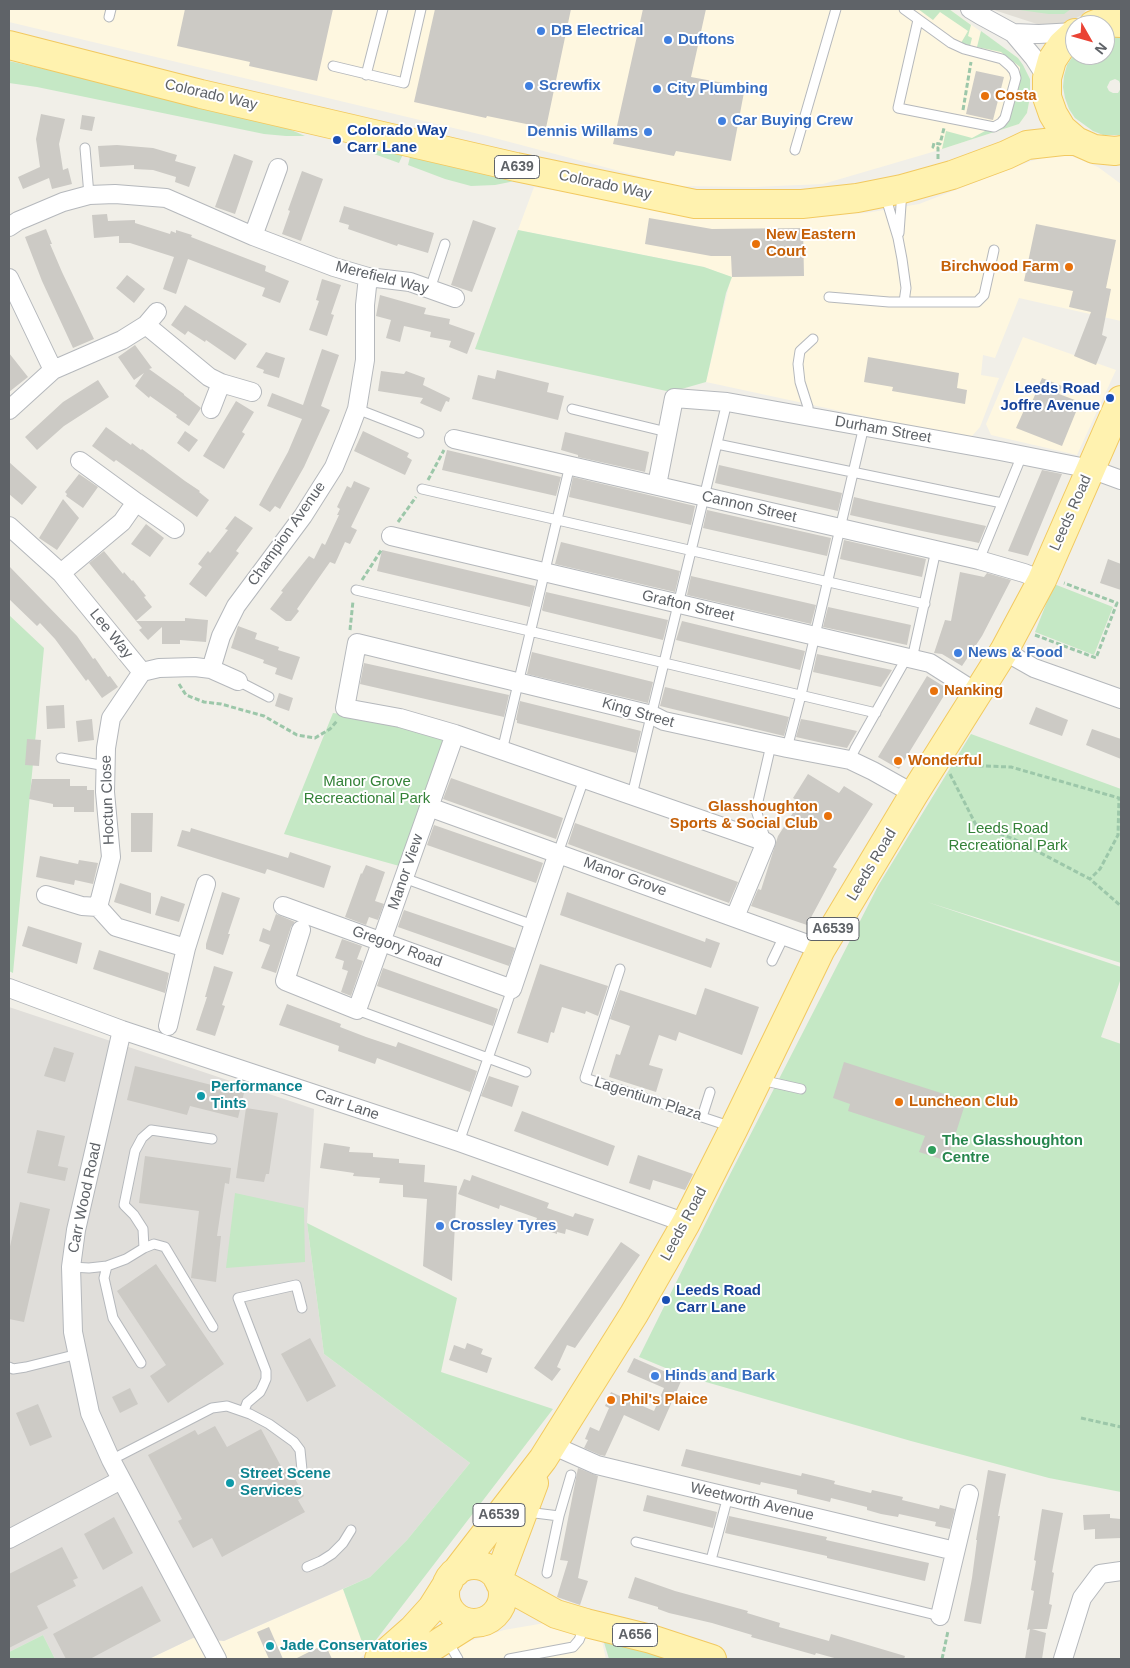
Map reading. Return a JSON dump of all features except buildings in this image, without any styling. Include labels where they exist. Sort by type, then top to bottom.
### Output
[{"type":"main road","points":[[1027,145],[1040,123],[1052,60],[1065,42]]},
{"type":"main road","name":"Colorado Way","points":[[9,45],[201,94],[506,164],[695,204],[802,204],[857,198],[893,191],[952,175],[1027,145],[1063,141],[1114,152],[1121,150]]},
{"type":"main road","points":[[1047,88],[1052,114],[1062,129],[1121,171]]},
{"type":"main road","name":"Leeds Road","points":[[379,1659],[413,1629],[432,1608],[453,1576],[548,1452],[634,1314],[686,1223],[820,949],[914,794],[1048,580],[1121,400]]},
{"type":"main road","name":"Leeds Road","points":[[499,1581],[548,1452]]},
{"type":"main road","points":[[471,1566],[479,1566],[493,1573],[499,1581],[503,1596],[497,1612],[480,1620],[461,1620],[454,1615],[448,1607],[446,1598],[446,1589],[453,1576],[471,1566]]},
{"type":"main road","name":"A656","points":[[499,1581],[556,1614]]},
{"type":"main road","name":"A656","points":[[402,1659],[429,1649],[452,1649],[480,1620],[522,1611],[556,1614],[651,1639],[712,1659]]},
{"type":"street","points":[[970,9],[1013,33],[1034,58],[1047,88]]},
{"type":"street","points":[[1013,33],[1065,33]]},
{"type":"street","points":[[254,236],[278,168]]},
{"type":"street","name":"Merefield Way","points":[[9,227],[18,221],[63,202],[89,195],[115,194],[166,198],[254,236],[334,267],[368,277],[410,282],[455,298]]},
{"type":"street","name":"Champion Avenue","points":[[211,669],[220,636],[236,606],[303,516],[334,467],[357,409],[365,360],[365,305],[368,277]]},
{"type":"street","points":[[9,278],[54,370]]},
{"type":"street","points":[[9,410],[54,370],[122,340],[152,319],[190,362],[209,377],[221,383],[252,392]]},
{"type":"street","points":[[211,408],[221,383]]},
{"type":"street","name":"Durham Street","points":[[667,432],[674,398],[727,402],[1022,455],[1091,470],[1121,480]]},
{"type":"street","points":[[657,485],[667,432]]},
{"type":"street","name":"Cannon Street","points":[[454,438],[979,560],[1048,580]]},
{"type":"street","points":[[80,461],[175,529]]},
{"type":"street","points":[[61,572],[122,522],[136,502]]},
{"type":"street","name":"Lee Way","points":[[9,526],[61,572],[142,672],[159,668],[178,667],[211,669],[238,681]]},
{"type":"street","name":"Grafton Street","points":[[391,536],[930,663],[978,693]]},
{"type":"street","name":"King Street","points":[[345,708],[357,643],[652,715],[664,721],[779,747],[850,760],[914,794]]},
{"type":"street","points":[[1004,651],[1034,668],[1121,699]]},
{"type":"street","name":"Hoctun Close","points":[[98,907],[111,856],[105,792],[106,748],[111,718],[142,672]]},
{"type":"street","points":[[345,708],[400,718],[455,734],[766,842],[735,917]]},
{"type":"street","name":"Manor View","points":[[357,1010],[455,734]]},
{"type":"street","name":"Manor Grove","points":[[429,806],[820,949]]},
{"type":"street","points":[[512,988],[558,853]]},
{"type":"street","points":[[168,1026],[186,948],[206,884]]},
{"type":"street","points":[[46,895],[82,906],[98,907],[116,927],[186,948]]},
{"type":"street","name":"Gregory Road","points":[[283,906],[512,988]]},
{"type":"street","points":[[300,930],[285,981],[357,1010]]},
{"type":"street","name":"Carr Lane","points":[[9,988],[122,1030],[459,1142],[686,1223]]},
{"type":"street","name":"Carr Wood Road","points":[[122,1030],[76,1230],[71,1267],[73,1332],[90,1413],[121,1480],[216,1659]]},
{"type":"street","name":"Weetworth Avenue","points":[[548,1452],[955,1551]]},
{"type":"street","points":[[9,1538],[121,1480]]},
{"type":"street","points":[[940,1616],[969,1494]]},
{"type":"street","points":[[1063,1659],[1082,1598],[1100,1574],[1121,1571]]},
{"type":"lane","points":[[366,74],[382,9]]},
{"type":"lane","points":[[333,66],[404,83],[421,9]]},
{"type":"lane","points":[[795,150],[836,9]]},
{"type":"lane","points":[[904,9],[951,43],[973,52],[1002,59],[1014,71],[1016,78],[1005,118],[1001,123],[994,127],[898,108],[918,20]]},
{"type":"lane","points":[[85,148],[89,195]]},
{"type":"lane","points":[[893,191],[898,238]]},
{"type":"lane","points":[[893,191],[906,288],[904,302]]},
{"type":"lane","points":[[430,289],[445,244]]},
{"type":"lane","points":[[829,296],[904,302],[977,302],[984,295],[994,250]]},
{"type":"lane","points":[[808,416],[808,407],[800,382],[798,364],[800,351],[813,340]]},
{"type":"lane","points":[[632,795],[727,402]]},
{"type":"lane","points":[[357,409],[419,433]]},
{"type":"lane","points":[[572,409],[667,432]]},
{"type":"lane","points":[[766,842],[756,810],[779,747],[801,695],[864,426]]},
{"type":"lane","points":[[717,444],[1002,503]]},
{"type":"lane","points":[[979,560],[1022,455]]},
{"type":"lane","points":[[502,750],[570,466]]},
{"type":"lane","points":[[422,489],[925,604]]},
{"type":"lane","points":[[850,760],[910,658],[925,604],[936,550]]},
{"type":"lane","points":[[356,590],[876,713]]},
{"type":"lane","points":[[238,681],[270,698]]},
{"type":"lane","points":[[61,758],[106,766]]},
{"type":"lane","points":[[558,853],[584,779]]},
{"type":"lane","points":[[404,878],[534,925]]},
{"type":"lane","points":[[772,960],[784,936]]},
{"type":"lane","name":"Lagentium Plaza","points":[[620,969],[585,1078],[734,1128]]},
{"type":"lane","points":[[459,1142],[512,988]]},
{"type":"lane","points":[[357,1010],[526,1072]]},
{"type":"lane","points":[[758,1079],[800,1090]]},
{"type":"lane","points":[[702,1117],[710,1092]]},
{"type":"lane","points":[[144,1248],[143,1229],[124,1204],[135,1151],[142,1138],[152,1130],[212,1139]]},
{"type":"lane","points":[[71,1267],[107,1266],[126,1259],[154,1244],[165,1246],[213,1326]]},
{"type":"lane","points":[[107,1266],[104,1278],[113,1318],[141,1363]]},
{"type":"lane","points":[[244,1412],[247,1404],[260,1392],[266,1378],[266,1371],[238,1298],[296,1285],[302,1308]]},
{"type":"lane","points":[[9,1367],[13,1369],[26,1367],[78,1354]]},
{"type":"lane","points":[[111,1460],[212,1408],[227,1406],[269,1424],[294,1442],[300,1450],[302,1470]]},
{"type":"lane","points":[[547,1573],[570,1475]]},
{"type":"lane","points":[[711,1560],[728,1496]]},
{"type":"lane","points":[[481,1539],[499,1522],[512,1515],[524,1512],[559,1516]]},
{"type":"lane","points":[[307,1567],[332,1554],[343,1543],[351,1530]]},
{"type":"lane","points":[[636,1542],[940,1616]]},
{"type":"lane","points":[[510,1659],[573,1647],[579,1640],[586,1623]]},
{"type":"path","points":[[938,159],[938,148],[933,146],[934,142],[940,144],[948,110],[962,113],[973,52]]},
{"type":"path","points":[[1028,632],[1096,658],[1117,603],[1048,580]]},
{"type":"path","points":[[178,667],[178,681],[186,695],[204,702],[221,704],[264,716],[297,735],[315,738],[330,729],[340,718],[345,708]]},
{"type":"path","points":[[955,765],[1011,767],[1120,798],[1118,835],[1100,869],[1090,879]]},
{"type":"path","points":[[950,774],[976,825],[1014,839],[1090,879],[1121,906]]},
{"type":"path","points":[[1081,1418],[1121,1428]]},
{"type":"path","points":[[940,1616],[949,1626],[942,1659]]},
{"type":"shaded area","points":[[9,9],[949,9],[1018,58],[1030,79],[1030,97],[1027,113],[1019,124],[823,184],[754,187],[676,186],[487,136],[9,22]]},
{"type":"shaded area","points":[[991,9],[1087,9],[1082,15],[1065,15],[1065,24],[1037,24]]},
{"type":"shaded area","points":[[1060,154],[1074,157],[1098,167],[1121,184],[1121,321],[1019,298],[995,358],[983,355],[981,375],[999,378],[980,427],[972,436],[965,438],[706,382],[731,277],[704,267],[518,230],[534,187],[704,215],[798,216],[866,213],[919,204],[1031,161]]},
{"type":"shaded area","points":[[1023,337],[1116,370],[1077,455],[991,435],[986,424]]},
{"type":"shaded area","points":[[9,1007],[314,1109],[307,1223],[324,1354],[470,1463],[407,1540],[370,1577],[224,1641],[193,1638],[149,1659],[55,1659],[43,1635],[9,1652]]},
{"type":"shaded area","points":[[343,1589],[366,1653],[359,1659],[149,1659],[193,1638],[224,1641]]},
{"type":"shaded area","points":[[545,1623],[600,1632],[606,1659],[439,1659],[436,1652],[504,1630]]},
{"type":"green space","points":[[918,9],[949,9],[971,25],[968,36],[972,38],[970,46],[961,43],[968,31],[940,12],[933,20]]},
{"type":"green space","points":[[1012,9],[1071,9],[1064,14],[1049,14]]},
{"type":"green space","points":[[981,31],[1018,58],[1023,65],[1030,79],[1030,97],[1027,113],[1019,124],[942,149],[946,131],[972,138],[985,131],[1002,128],[1008,123],[1020,67],[1001,52],[977,47]]},
{"type":"green space","points":[[1115,34],[1121,34],[1121,86],[1119,81],[1115,79],[1110,81],[1107,87],[1113,93],[1118,93],[1121,88],[1121,135],[1103,135],[1093,131],[1075,118],[1069,109],[1063,87],[1064,76],[1067,65],[1115,65]]},
{"type":"green space","points":[[9,61],[264,118],[305,136],[264,134],[37,87],[9,83]]},
{"type":"green space","points":[[363,150],[404,152],[399,163]]},
{"type":"green space","points":[[411,153],[520,180],[495,185],[471,186],[445,179],[408,165]]},
{"type":"green space","points":[[518,230],[704,267],[732,277],[726,293],[706,382],[671,392],[475,349]]},
{"type":"green space","points":[[1054,584],[1113,607],[1094,655],[1035,632]]},
{"type":"green space","points":[[9,615],[44,648],[13,973],[9,971]]},
{"type":"green space","name":"Manor Grove Recreactional Park","points":[[333,713],[397,722],[451,736],[403,867],[284,834]]},
{"type":"green space","name":"The Glasshoughton Centre","points":[[971,734],[1121,789],[1121,963],[927,902],[1121,967],[1121,978],[1101,1037],[1121,1044],[1121,1492],[1049,1478],[911,1441],[685,1376],[639,1357],[724,1186],[878,886]]},
{"type":"green space","points":[[235,1193],[304,1208],[305,1262],[226,1268]]},
{"type":"green space","points":[[307,1223],[457,1298],[441,1372],[553,1409],[366,1653],[343,1589],[370,1577],[407,1540],[470,1463],[324,1354]]},
{"type":"green space","points":[[43,1635],[55,1659],[9,1659],[9,1652]]},
{"type":"green space","points":[[603,1639],[675,1659],[609,1659]]},
{"type":"place","name":"DB Electrical","points":[[541,31]]},
{"type":"place","name":"Duftons","points":[[668,40]]},
{"type":"place","name":"Screwfix","points":[[529,86]]},
{"type":"place","name":"City Plumbing","points":[[657,89]]},
{"type":"place","name":"Costa","points":[[985,96]]},
{"type":"place","name":"Car Buying Crew","points":[[722,121]]},
{"type":"place","name":"Dennis Willams","points":[[648,132]]},
{"type":"place","name":"Colorado Way Carr Lane","points":[[337,140]]},
{"type":"place","name":"New Eastern Court","points":[[756,244]]},
{"type":"place","name":"Birchwood Farm","points":[[1069,267]]},
{"type":"place","name":"Leeds Road Joffre Avenue","points":[[1110,398]]},
{"type":"place","name":"News & Food","points":[[958,653]]},
{"type":"place","name":"Nanking","points":[[934,691]]},
{"type":"place","name":"Wonderful","points":[[898,761]]},
{"type":"place","name":"Glasshoughton Sports & Social Club","points":[[828,816]]},
{"type":"place","name":"Performance Tints","points":[[201,1096]]},
{"type":"place","name":"Luncheon Club","points":[[899,1102]]},
{"type":"place","name":"The Glasshoughton Centre","points":[[932,1150]]},
{"type":"place","name":"Crossley Tyres","points":[[440,1226]]},
{"type":"place","name":"Leeds Road Carr Lane","points":[[666,1300]]},
{"type":"place","name":"Hinds and Bark","points":[[655,1376]]},
{"type":"place","name":"Phil's Plaice","points":[[611,1400]]},
{"type":"place","name":"Street Scene Services","points":[[230,1483]]},
{"type":"place","name":"Jade Conservatories","points":[[270,1646]]},
{"type":"park label","name":"Leeds Road Recreational Park","points":[[1008,838]]}]
